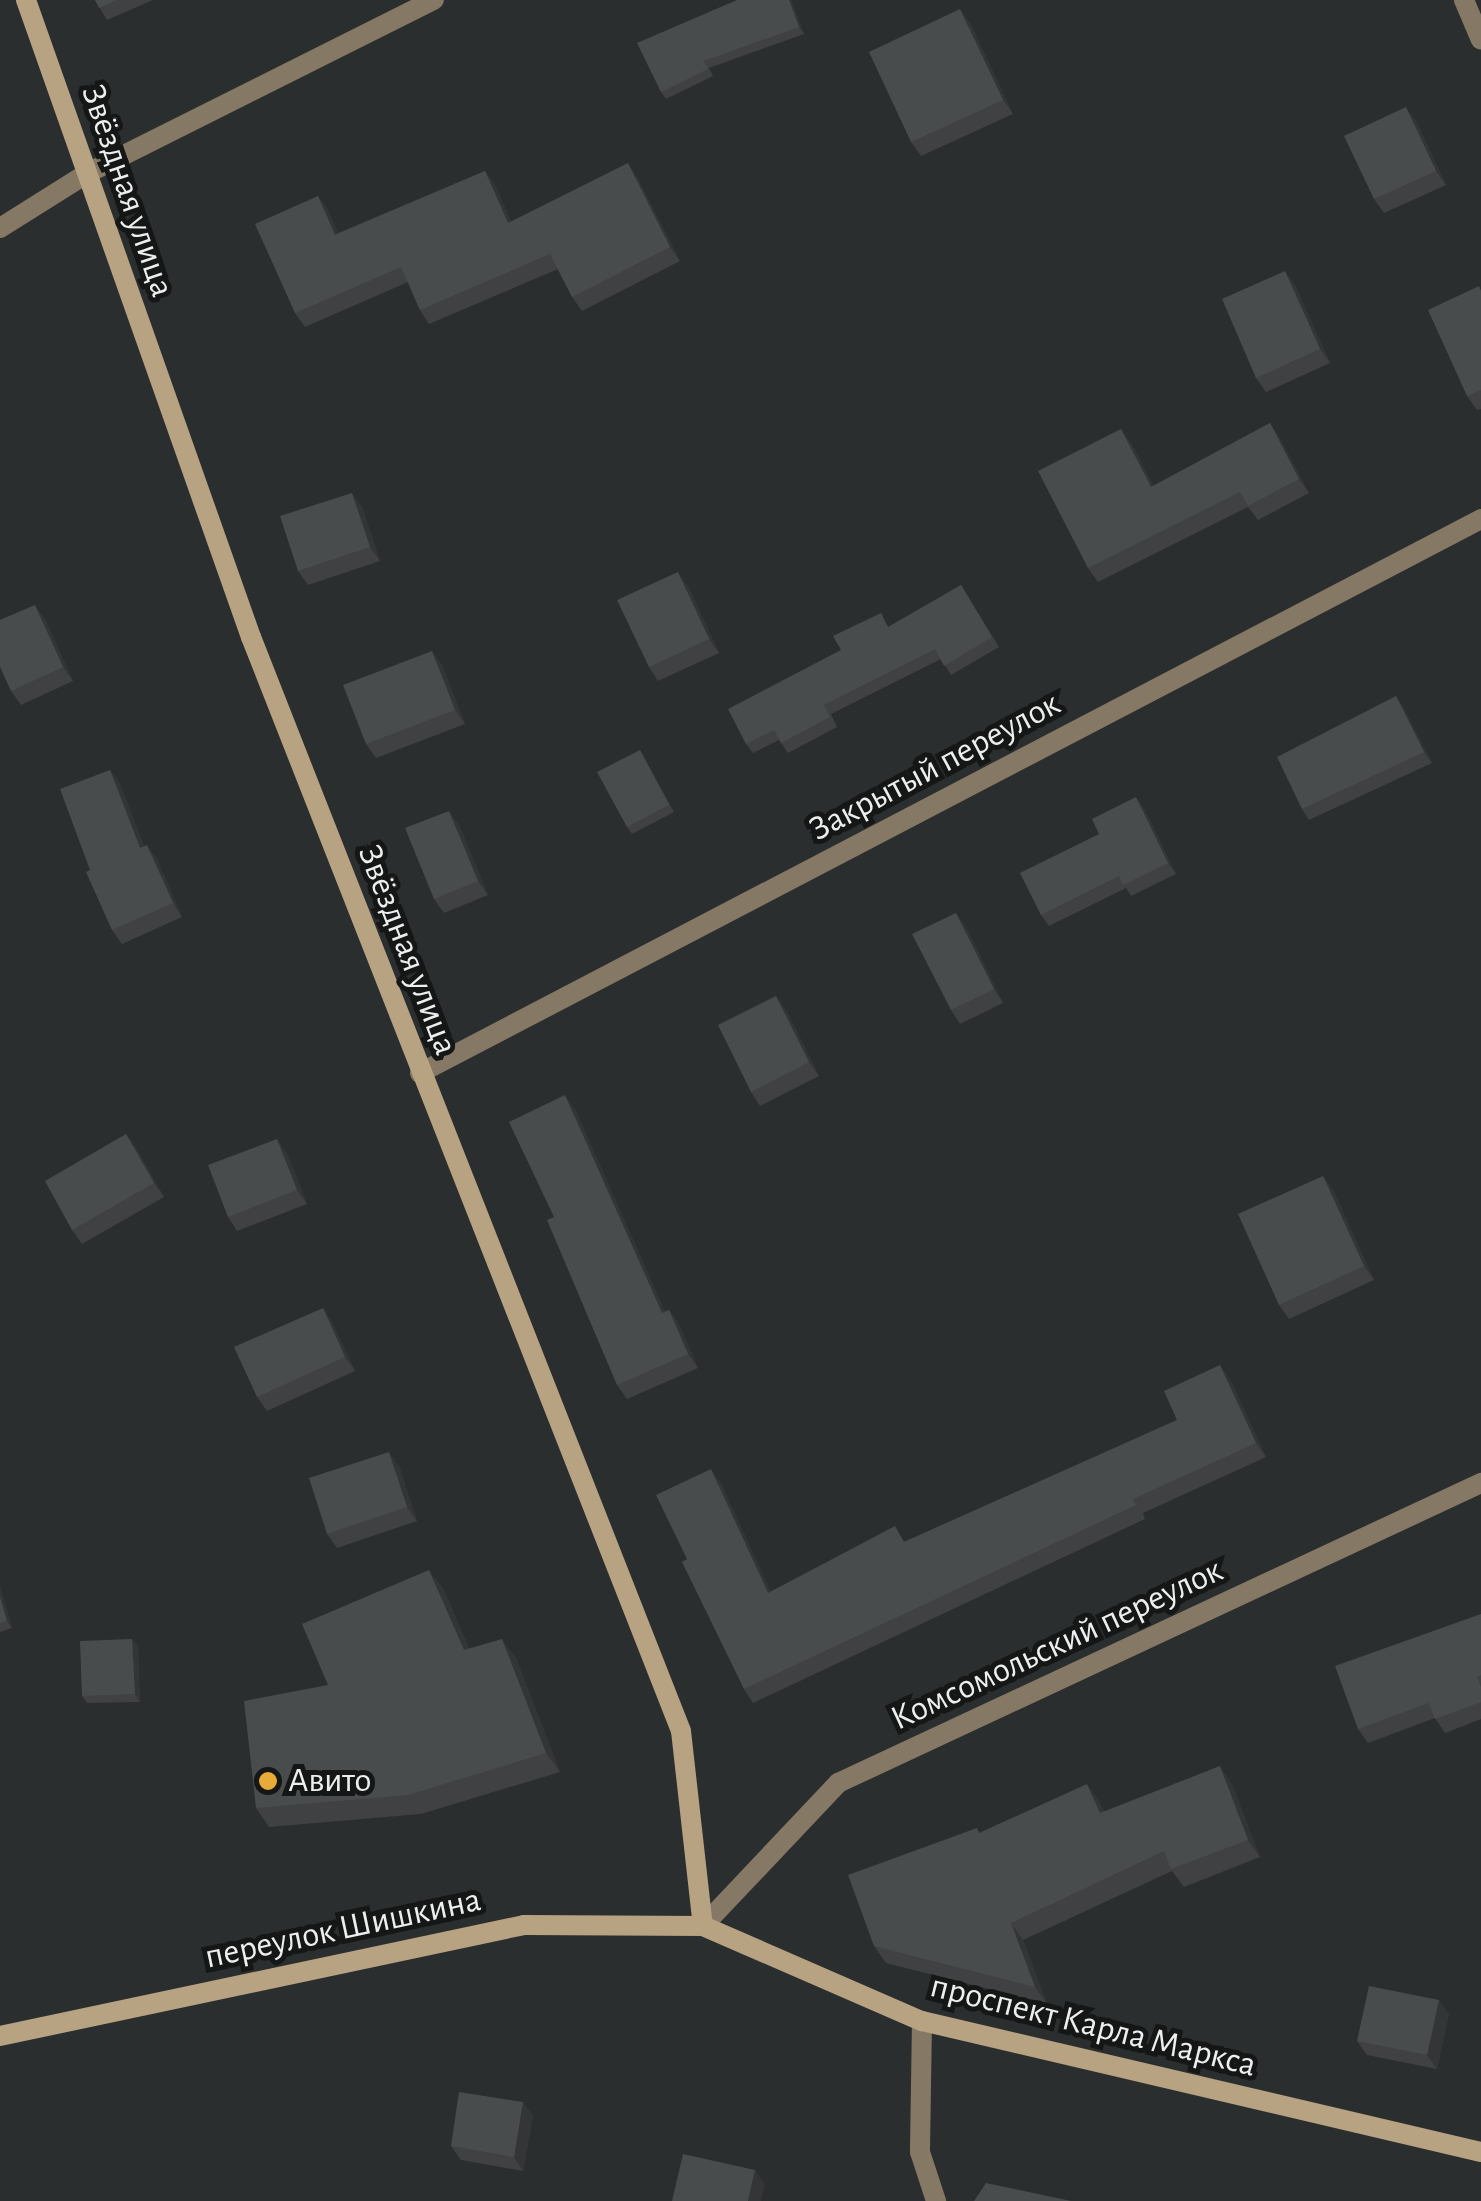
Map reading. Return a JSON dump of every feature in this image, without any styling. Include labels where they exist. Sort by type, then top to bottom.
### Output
[{"type":"main road","name":"Звёздная улица","points":[[26,0],[250,638],[681,1731],[704,1926]]},
{"type":"main road","name":"переулок Шишкина","points":[[0,2036],[524,1925],[704,1926]]},
{"type":"main road","name":"проспект Карла Маркса","points":[[704,1926],[922,2021],[1481,2152]]},
{"type":"street","points":[[0,228],[86,174],[434,0]]},
{"type":"street","points":[[1464,0],[1481,40]]},
{"type":"street","name":"Закрытый переулок","points":[[420,1073],[1481,519]]},
{"type":"street","name":"Комсомольский переулок","points":[[704,1926],[838,1782],[1481,1483]]},
{"type":"street","points":[[922,2021],[920,2152],[936,2201]]},
{"type":"building","points":[[95,0],[117,0],[99,8]]},
{"type":"building","points":[[737,0],[789,0],[799,27],[704,61],[708,69],[661,92],[637,43]]},
{"type":"building","points":[[960,9],[1003,100],[911,142],[869,52]]},
{"type":"building","points":[[1406,107],[1436,171],[1374,199],[1344,136]]},
{"type":"building","points":[[628,163],[670,247],[572,297],[550,254],[420,310],[401,267],[295,313],[255,224],[318,196],[335,235],[485,171],[508,223]]},
{"type":"building","points":[[1285,271],[1320,349],[1256,378],[1222,299]]},
{"type":"building","points":[[1479,286],[1481,390],[1467,396],[1428,310]]},
{"type":"building","points":[[1270,423],[1299,479],[1248,506],[1240,492],[1088,568],[1038,471],[1121,429],[1151,487]]},
{"type":"building","points":[[352,493],[370,547],[298,571],[280,516]]},
{"type":"building","points":[[678,572],[709,639],[649,667],[617,600]]},
{"type":"building","points":[[961,585],[992,637],[944,666],[935,649],[824,705],[830,717],[781,743],[774,730],[746,744],[728,709],[841,650],[833,636],[881,613],[888,627]]},
{"type":"building","points":[[35,605],[63,667],[11,691],[0,667],[0,620]]},
{"type":"building","points":[[432,651],[455,710],[366,744],[343,685]]},
{"type":"building","points":[[1396,696],[1424,752],[1302,809],[1277,757]]},
{"type":"building","points":[[640,750],[669,805],[627,827],[597,772]]},
{"type":"building","points":[[110,770],[140,848],[147,845],[173,903],[112,930],[86,872],[90,870],[60,789]]},
{"type":"building","points":[[1136,797],[1168,863],[1123,885],[1119,876],[1041,915],[1020,873],[1099,834],[1092,819]]},
{"type":"building","points":[[449,811],[478,881],[434,899],[405,828]]},
{"type":"building","points":[[956,913],[994,989],[951,1010],[912,934]]},
{"type":"building","points":[[776,996],[809,1062],[751,1092],[718,1025]]},
{"type":"building","points":[[565,1095],[662,1313],[669,1310],[688,1354],[617,1385],[547,1220],[554,1217],[509,1122]]},
{"type":"building","points":[[126,1134],[154,1183],[72,1230],[45,1181]]},
{"type":"building","points":[[277,1139],[297,1190],[228,1217],[208,1165]]},
{"type":"building","points":[[1323,1176],[1364,1266],[1279,1305],[1238,1214]]},
{"type":"building","points":[[323,1308],[345,1357],[257,1397],[234,1347]]},
{"type":"building","points":[[1220,1365],[1256,1443],[1133,1499],[1136,1505],[744,1689],[682,1562],[687,1559],[656,1495],[711,1469],[768,1593],[895,1526],[904,1542],[1177,1420],[1164,1391]]},
{"type":"building","points":[[389,1452],[407,1507],[327,1534],[309,1478]]},
{"type":"building","points":[[429,1570],[464,1650],[502,1639],[546,1753],[408,1795],[256,1808],[244,1701],[328,1685],[302,1624]]},
{"type":"building","points":[[0,1597],[7,1621],[0,1623]]},
{"type":"building","points":[[1481,1614],[1481,1675],[1477,1677],[1481,1702],[1435,1719],[1429,1703],[1358,1729],[1335,1666]]},
{"type":"building","points":[[132,1639],[135,1694],[82,1696],[80,1641]]},
{"type":"building","points":[[1220,1766],[1248,1840],[1171,1869],[1164,1851],[1011,1923],[1035,1987],[874,1946],[848,1875],[977,1828],[979,1833],[1087,1784],[1100,1813]]},
{"type":"building","points":[[1369,1986],[1439,2000],[1427,2055],[1357,2041]]},
{"type":"building","points":[[459,2092],[523,2102],[514,2157],[451,2146]]},
{"type":"building","points":[[683,2154],[755,2170],[748,2201],[672,2201]]},
{"type":"building","points":[[986,2183],[1071,2201],[974,2201]]},
{"type":"place","name":"Авито","points":[[268,1781]]}]
